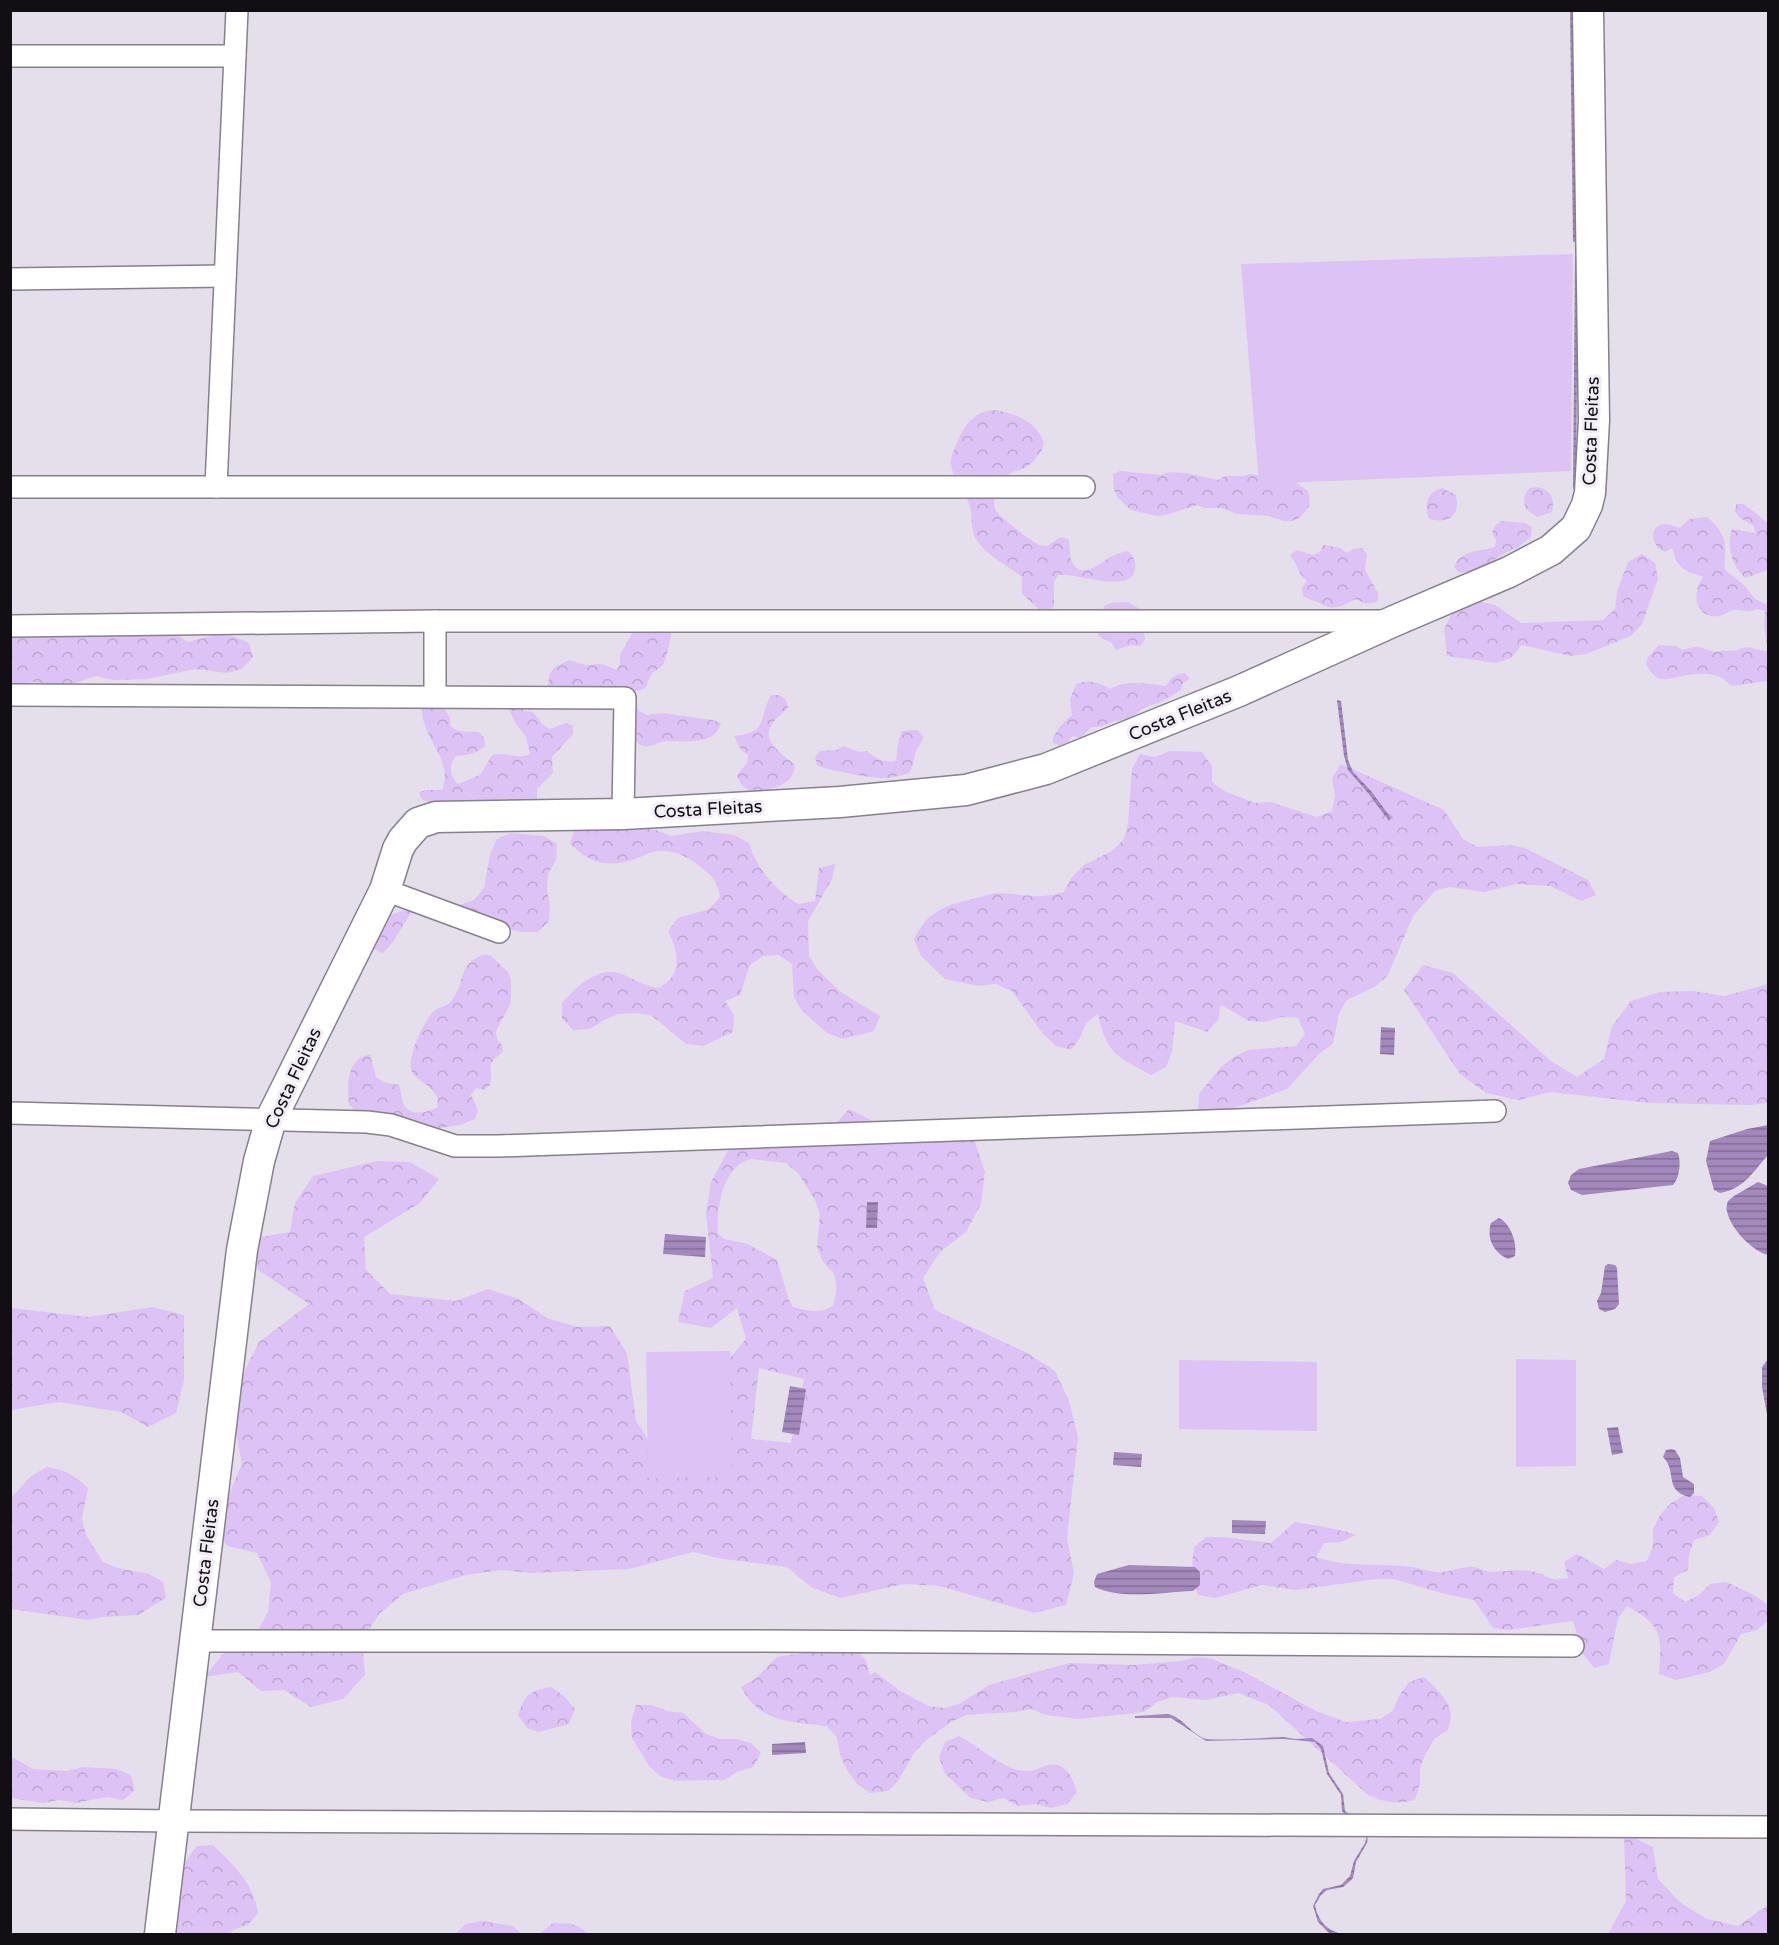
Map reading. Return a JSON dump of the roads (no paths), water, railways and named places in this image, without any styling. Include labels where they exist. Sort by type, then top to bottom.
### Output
[{"type":"main road","name":"Costa Fleitas","points":[[160,1935],[242,1250],[259,1161],[271,1119],[385,890],[403,840],[418,823],[436,818],[622,814],[840,802],[940,793],[988,785],[1046,769],[1239,691],[1509,572],[1551,550],[1576,528],[1587,506],[1590,492],[1594,420],[1588,10]]},
{"type":"street","points":[[216,487],[237,10]]},
{"type":"street","points":[[10,56],[235,56]]},
{"type":"street","points":[[10,279],[225,276]]},
{"type":"street","points":[[10,487],[1084,487]]},
{"type":"street","points":[[10,626],[435,621],[1394,621]]},
{"type":"street","points":[[435,621],[435,696]]},
{"type":"street","points":[[10,695],[625,698],[622,814]]},
{"type":"street","points":[[385,890],[499,932]]},
{"type":"street","points":[[10,1113],[367,1122],[392,1125],[455,1146],[499,1146],[1496,1111]]},
{"type":"street","points":[[195,1641],[766,1641],[1573,1646]]},
{"type":"street","points":[[10,1819],[1768,1827]]}]
